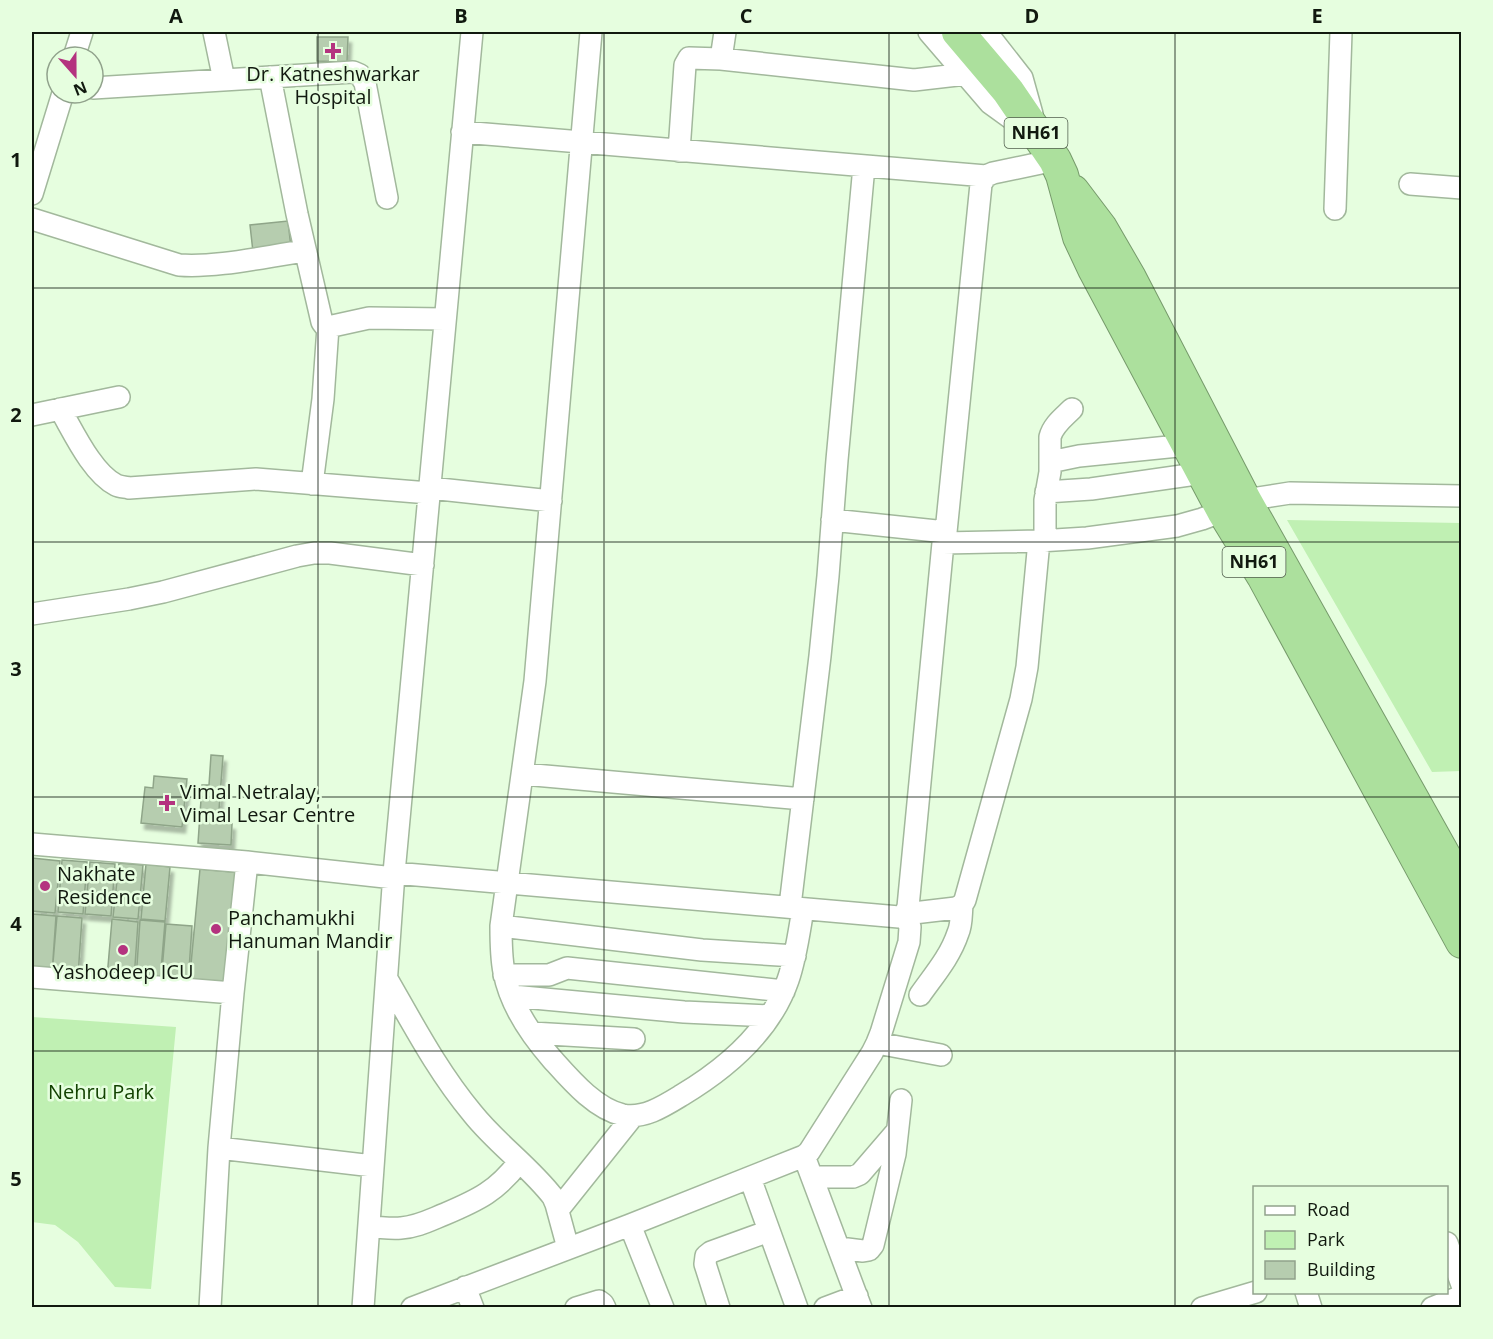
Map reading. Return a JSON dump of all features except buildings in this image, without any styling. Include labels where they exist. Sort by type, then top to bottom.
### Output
[{"type":"highway","name":"NH61","points":[[958,32],[1008,91],[1101,228],[1130,278],[1234,506],[1263,576],[1461,942]]},
{"type":"highway","name":"NH61","points":[[1052,158],[1079,237],[1094,269],[1203,473],[1234,506],[1461,887]]},
{"type":"street","points":[[214,32],[224,80]]},
{"type":"street","points":[[363,1308],[394,876],[472,32]]},
{"type":"street","points":[[591,32],[535,681],[501,926],[501,953],[504,975],[512,996],[522,1018],[546,1053],[573,1082],[599,1104],[620,1114],[641,1115],[665,1106],[725,1066],[744,1049],[770,1016],[784,991],[795,956],[802,799],[828,576],[864,166]]},
{"type":"street","points":[[721,59],[725,32]]},
{"type":"street","points":[[929,32],[990,103],[1052,158]]},
{"type":"street","points":[[986,32],[1022,78],[1052,158]]},
{"type":"street","points":[[1335,209],[1341,32]]},
{"type":"street","points":[[679,151],[686,62],[692,57],[915,80],[966,74]]},
{"type":"street","points":[[105,87],[353,72],[360,75],[365,83],[387,198]]},
{"type":"street","points":[[270,77],[305,251],[322,322],[328,327],[369,318],[445,319]]},
{"type":"street","points":[[32,194],[59,105]]},
{"type":"street","points":[[462,132],[986,176]]},
{"type":"street","points":[[412,1308],[804,1156],[809,1152],[872,1053],[882,1033],[909,942],[910,927],[905,914],[908,908],[981,184],[986,176],[993,172],[1052,158]]},
{"type":"street","points":[[1410,184],[1461,188]]},
{"type":"street","points":[[32,219],[179,265],[222,263],[305,251]]},
{"type":"street","points":[[312,484],[323,399],[328,327]]},
{"type":"street","points":[[32,414],[119,397]]},
{"type":"street","points":[[60,409],[86,455],[105,477],[117,486],[129,488],[256,479],[430,490],[551,501]]},
{"type":"street","points":[[920,995],[946,960],[958,933],[962,905],[1021,699],[1042,541],[1050,462],[1050,436],[1072,409]]},
{"type":"street","points":[[1050,462],[1079,456],[1188,446]]},
{"type":"street","points":[[1046,492],[1091,489],[1203,473]]},
{"type":"street","points":[[832,520],[944,538],[1042,541],[1087,538],[1177,525],[1202,519],[1234,506],[1290,494],[1461,496]]},
{"type":"street","points":[[32,614],[152,594],[314,553],[423,565]]},
{"type":"street","points":[[523,774],[802,799]]},
{"type":"street","points":[[32,844],[899,917],[905,914],[956,908],[962,905]]},
{"type":"street","points":[[210,1308],[219,1148],[247,862]]},
{"type":"street","points":[[501,926],[702,950],[795,956]]},
{"type":"street","points":[[504,975],[549,975],[567,968],[784,991]]},
{"type":"street","points":[[32,976],[233,993]]},
{"type":"street","points":[[387,979],[450,1085],[475,1116],[548,1191],[556,1204],[568,1248]]},
{"type":"street","points":[[512,996],[684,1012],[770,1016]]},
{"type":"street","points":[[532,1033],[634,1039]]},
{"type":"street","points":[[877,1043],[941,1054]]},
{"type":"street","points":[[838,1248],[863,1251],[870,1250],[873,1245],[893,1162],[901,1100]]},
{"type":"street","points":[[558,1210],[633,1116]]},
{"type":"street","points":[[812,1177],[853,1177],[860,1174],[897,1131]]},
{"type":"street","points":[[219,1148],[373,1166]]},
{"type":"street","points":[[804,1156],[859,1302],[825,1308]]},
{"type":"street","points":[[369,1227],[410,1227],[471,1203],[501,1183],[519,1162]]},
{"type":"street","points":[[750,1178],[797,1308]]},
{"type":"street","points":[[630,1225],[663,1308]]},
{"type":"street","points":[[719,1308],[705,1264],[706,1256],[711,1252],[769,1231]]},
{"type":"street","points":[[1448,1246],[1461,1286]]},
{"type":"street","points":[[465,1287],[473,1308]]},
{"type":"street","points":[[1202,1308],[1230,1304],[1254,1294]]},
{"type":"street","points":[[1432,1308],[1461,1296]]},
{"type":"street","points":[[576,1308],[600,1301],[605,1308]]},
{"type":"green space","points":[[1287,520],[1461,523],[1461,771],[1432,772]]},
{"type":"green space","name":"Nehru Park","points":[[32,1017],[176,1027],[151,1289],[115,1287],[78,1242],[55,1225],[32,1222]]},
{"type":"place","name":"Dr. Katneshwarkar Hospital","points":[[333,51]]},
{"type":"place","name":"Vimal Netralay, Vimal Lesar Centre","points":[[167,803]]},
{"type":"place","name":"Nakhate Residence","points":[[45,886]]},
{"type":"place","name":"Panchamukhi Hanuman Mandir","points":[[216,929]]},
{"type":"place","name":"Yashodeep ICU","points":[[123,950]]}]
